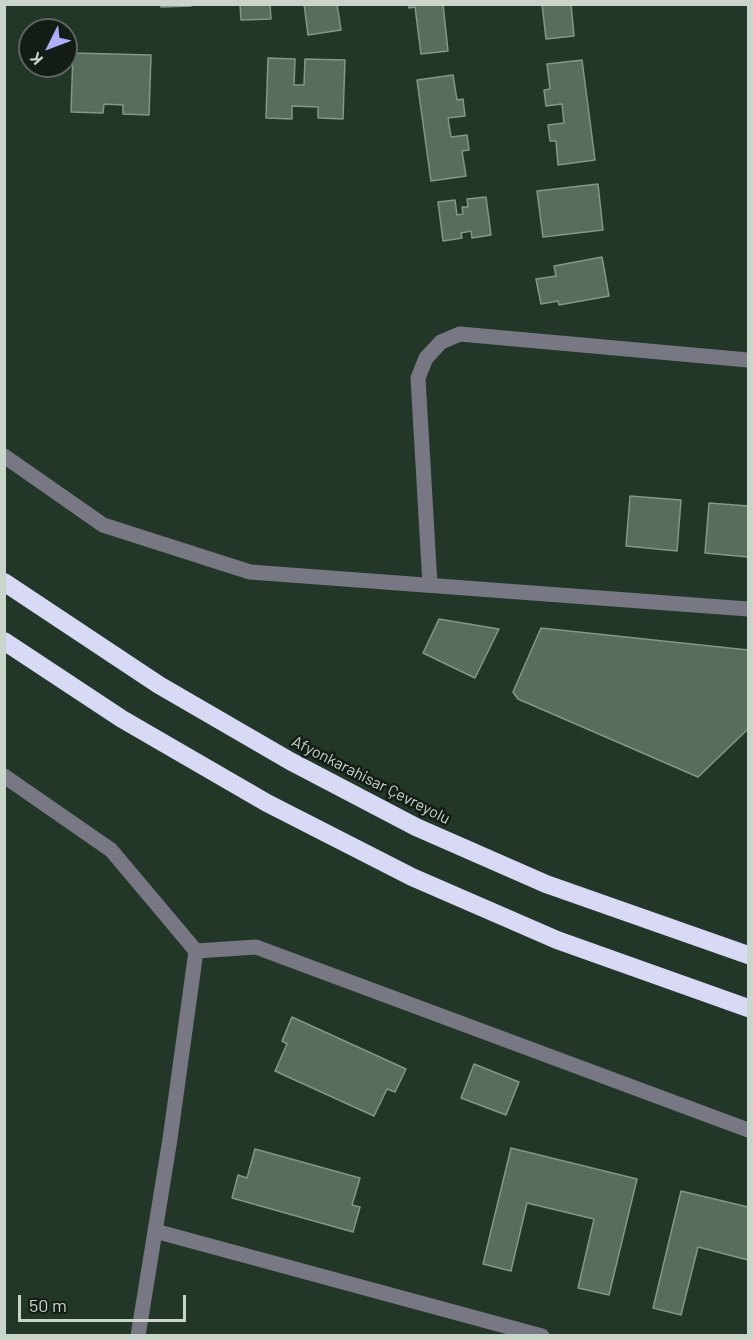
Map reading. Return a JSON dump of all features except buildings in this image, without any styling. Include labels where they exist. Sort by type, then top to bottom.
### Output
[{"type":"highway","name":"Afyonkarahisar Çevreyolu","points":[[4,582],[159,686],[290,760],[416,827],[567,892],[748,955]]},
{"type":"highway","points":[[4,641],[122,719],[267,803],[412,877],[557,940],[748,1008]]},
{"type":"street","points":[[430,585],[418,378],[426,358],[441,342],[460,334],[748,360]]},
{"type":"street","points":[[4,456],[103,525],[250,572],[748,609]]},
{"type":"street","points":[[4,776],[111,850],[196,951],[138,1335]]},
{"type":"street","points":[[196,951],[256,947],[748,1130]]},
{"type":"street","points":[[155,1231],[542,1335]]}]
